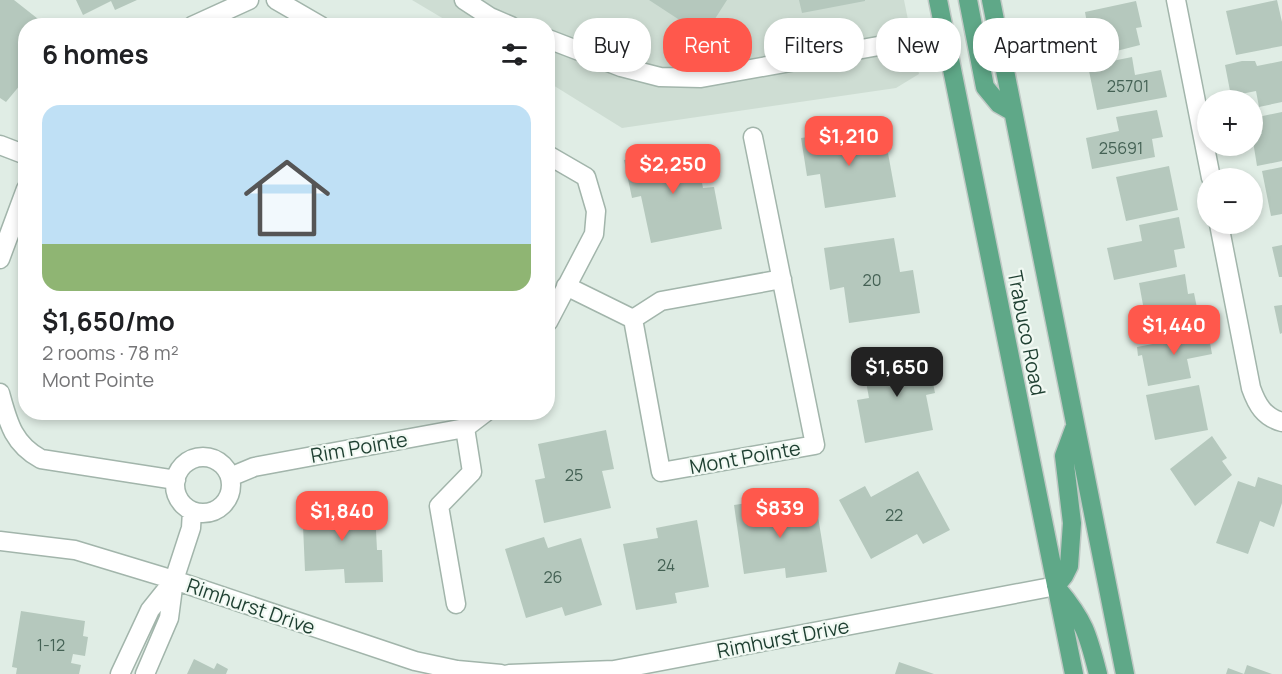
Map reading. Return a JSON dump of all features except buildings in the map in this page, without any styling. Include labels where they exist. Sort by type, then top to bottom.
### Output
[{"type":"main road","name":"Trabuco Road","points":[[938,0],[942,18]]},
{"type":"main road","points":[[968,0],[985,87],[999,104],[1013,112]]},
{"type":"main road","name":"Trabuco Road","points":[[991,0],[1125,674]]},
{"type":"main road","name":"Trabuco Road","points":[[953,72],[1074,674]]},
{"type":"main road","points":[[1075,427],[1064,456],[1072,523],[1069,566],[1056,586],[1078,613],[1088,631],[1098,674]]},
{"type":"street","points":[[204,18],[226,4],[249,0]]},
{"type":"street","points":[[276,0],[307,18]]},
{"type":"street","points":[[464,0],[492,18]]},
{"type":"street","points":[[1176,0],[1209,168]]},
{"type":"street","points":[[555,42],[621,68],[660,77],[701,78],[876,46]]},
{"type":"street","name":"Mont Pointe","points":[[633,319],[661,472],[815,445],[753,138]]},
{"type":"street","points":[[0,145],[18,153]]},
{"type":"street","points":[[555,159],[586,177],[596,211],[594,234],[555,308]]},
{"type":"street","points":[[0,259],[18,211]]},
{"type":"street","points":[[1222,234],[1251,388],[1258,407],[1278,421]]},
{"type":"street","points":[[566,286],[633,319],[662,301],[782,279]]},
{"type":"street","points":[[0,393],[9,425],[17,441],[28,452],[41,459],[176,480]]},
{"type":"street","name":"Rim Pointe","points":[[230,477],[254,467],[465,428],[476,420]]},
{"type":"street","points":[[456,604],[439,506],[472,472],[465,428]]},
{"type":"street","points":[[207,457],[219,462],[230,477],[229,496],[221,506],[210,512],[192,511],[178,498],[176,480],[184,464],[195,458],[207,457]]},
{"type":"street","points":[[145,674],[169,618],[174,580],[191,528],[192,511]]},
{"type":"street","name":"Rimhurst Drive","points":[[0,541],[75,550],[174,580],[415,661],[457,670],[501,674]]},
{"type":"street","points":[[120,674],[150,610],[174,580]]},
{"type":"street","name":"Rimhurst Drive","points":[[509,674],[614,670],[1056,586]]},
{"type":"street","points":[[138,634],[159,643]]},
{"type":"shaded area","points":[[412,0],[904,0],[908,18],[876,18],[876,72],[919,72],[919,74],[896,88],[622,128],[555,86],[555,18],[442,18]]}]
